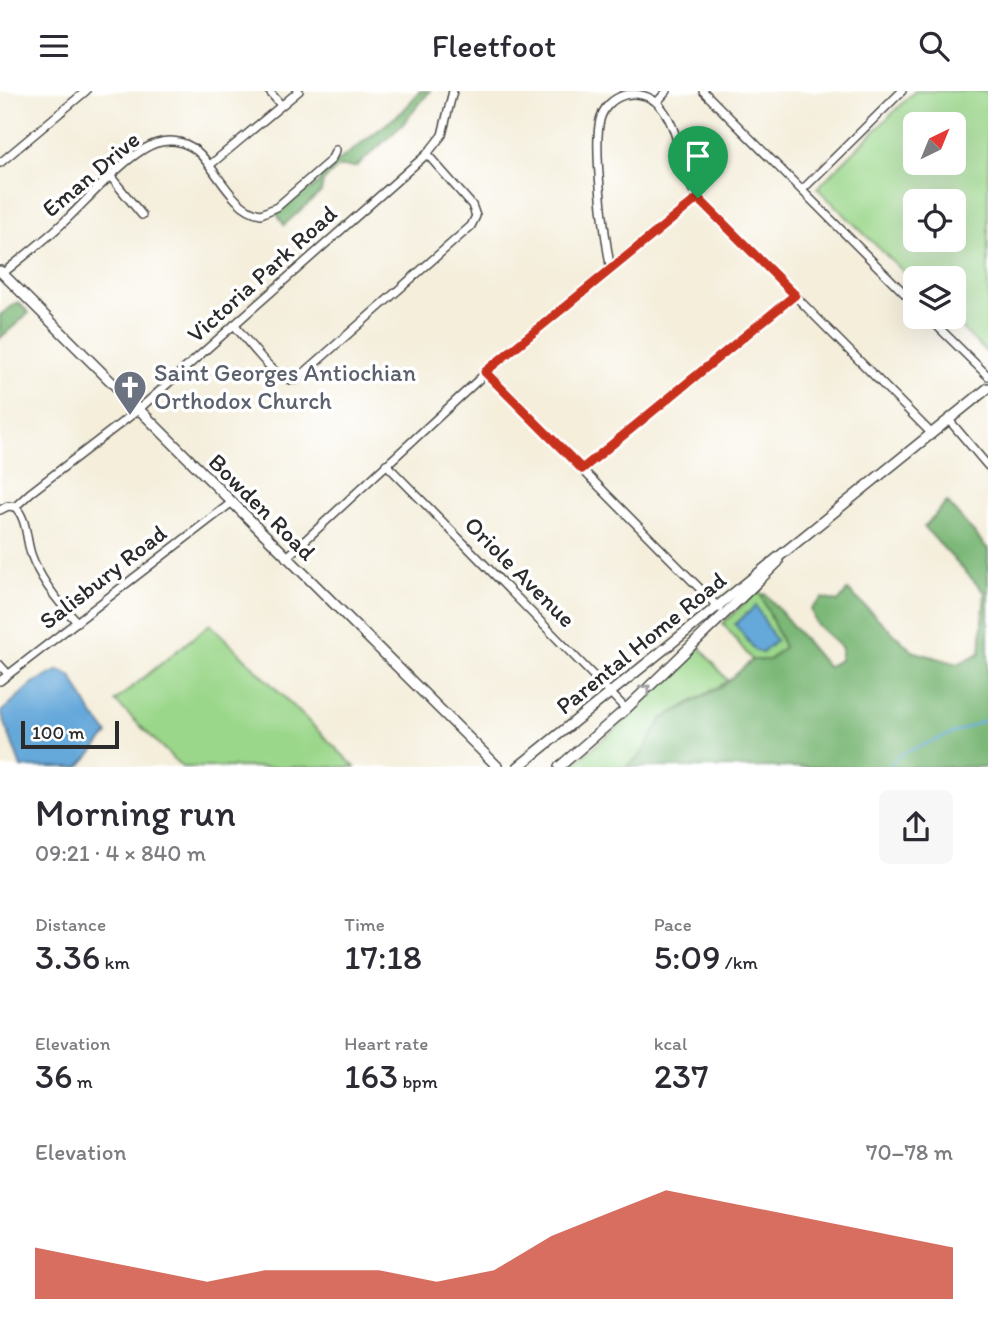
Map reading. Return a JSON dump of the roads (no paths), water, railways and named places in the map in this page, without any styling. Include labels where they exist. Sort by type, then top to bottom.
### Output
[{"type":"main road","name":"Bowden Road","points":[[1,273],[498,767]]},
{"type":"main road","name":"Parental Home Road","points":[[518,767],[696,624],[720,609],[988,388]]},
{"type":"main road","name":"Parental Home Road","points":[[559,767],[626,709],[703,633],[720,609]]},
{"type":"street","points":[[2,158],[86,91]]},
{"type":"street","points":[[270,91],[281,105]]},
{"type":"street","points":[[210,165],[299,91]]},
{"type":"street","name":"Victoria Park Road","points":[[0,510],[8,506],[15,507],[138,409],[427,154],[442,135],[453,91]]},
{"type":"street","points":[[657,102],[667,91]]},
{"type":"street","points":[[703,91],[903,292]]},
{"type":"street","points":[[802,190],[902,91]]},
{"type":"street","points":[[611,270],[598,149],[600,121],[607,106],[623,95],[639,95],[657,102],[672,128],[689,184],[698,198],[932,434]]},
{"type":"street","name":"Eman Drive","points":[[1,273],[67,219],[145,149],[167,141],[189,146],[210,165],[243,206],[255,213],[267,213],[331,160],[335,150]]},
{"type":"street","points":[[234,325],[279,376],[290,381],[296,380],[421,271],[471,226],[476,216],[472,205],[427,154]]},
{"type":"street","points":[[111,177],[142,215]]},
{"type":"street","points":[[286,558],[485,372],[698,198]]},
{"type":"street","points":[[582,469],[795,295]]},
{"type":"street","points":[[940,329],[988,376]]},
{"type":"street","points":[[485,372],[720,609]]},
{"type":"street","points":[[949,420],[988,465]]},
{"type":"street","name":"Oriole Avenue","points":[[386,464],[626,709]]},
{"type":"street","name":"Salisbury Road","points":[[0,681],[231,503]]},
{"type":"street","points":[[15,507],[22,517],[37,568],[77,622]]},
{"type":"street","points":[[696,624],[703,633]]},
{"type":"street","points":[[0,665],[8,674]]},
{"type":"water","points":[[756,606],[776,641],[762,653],[755,650],[735,624]]},
{"type":"water","points":[[59,670],[71,676],[91,712],[108,734],[79,767],[21,767],[1,712],[33,683]]},
{"type":"waterway","points":[[888,767],[901,754],[988,719]]},
{"type":"place","name":"Saint Georges Antiochian Orthodox Church","points":[[130,417]]}]
